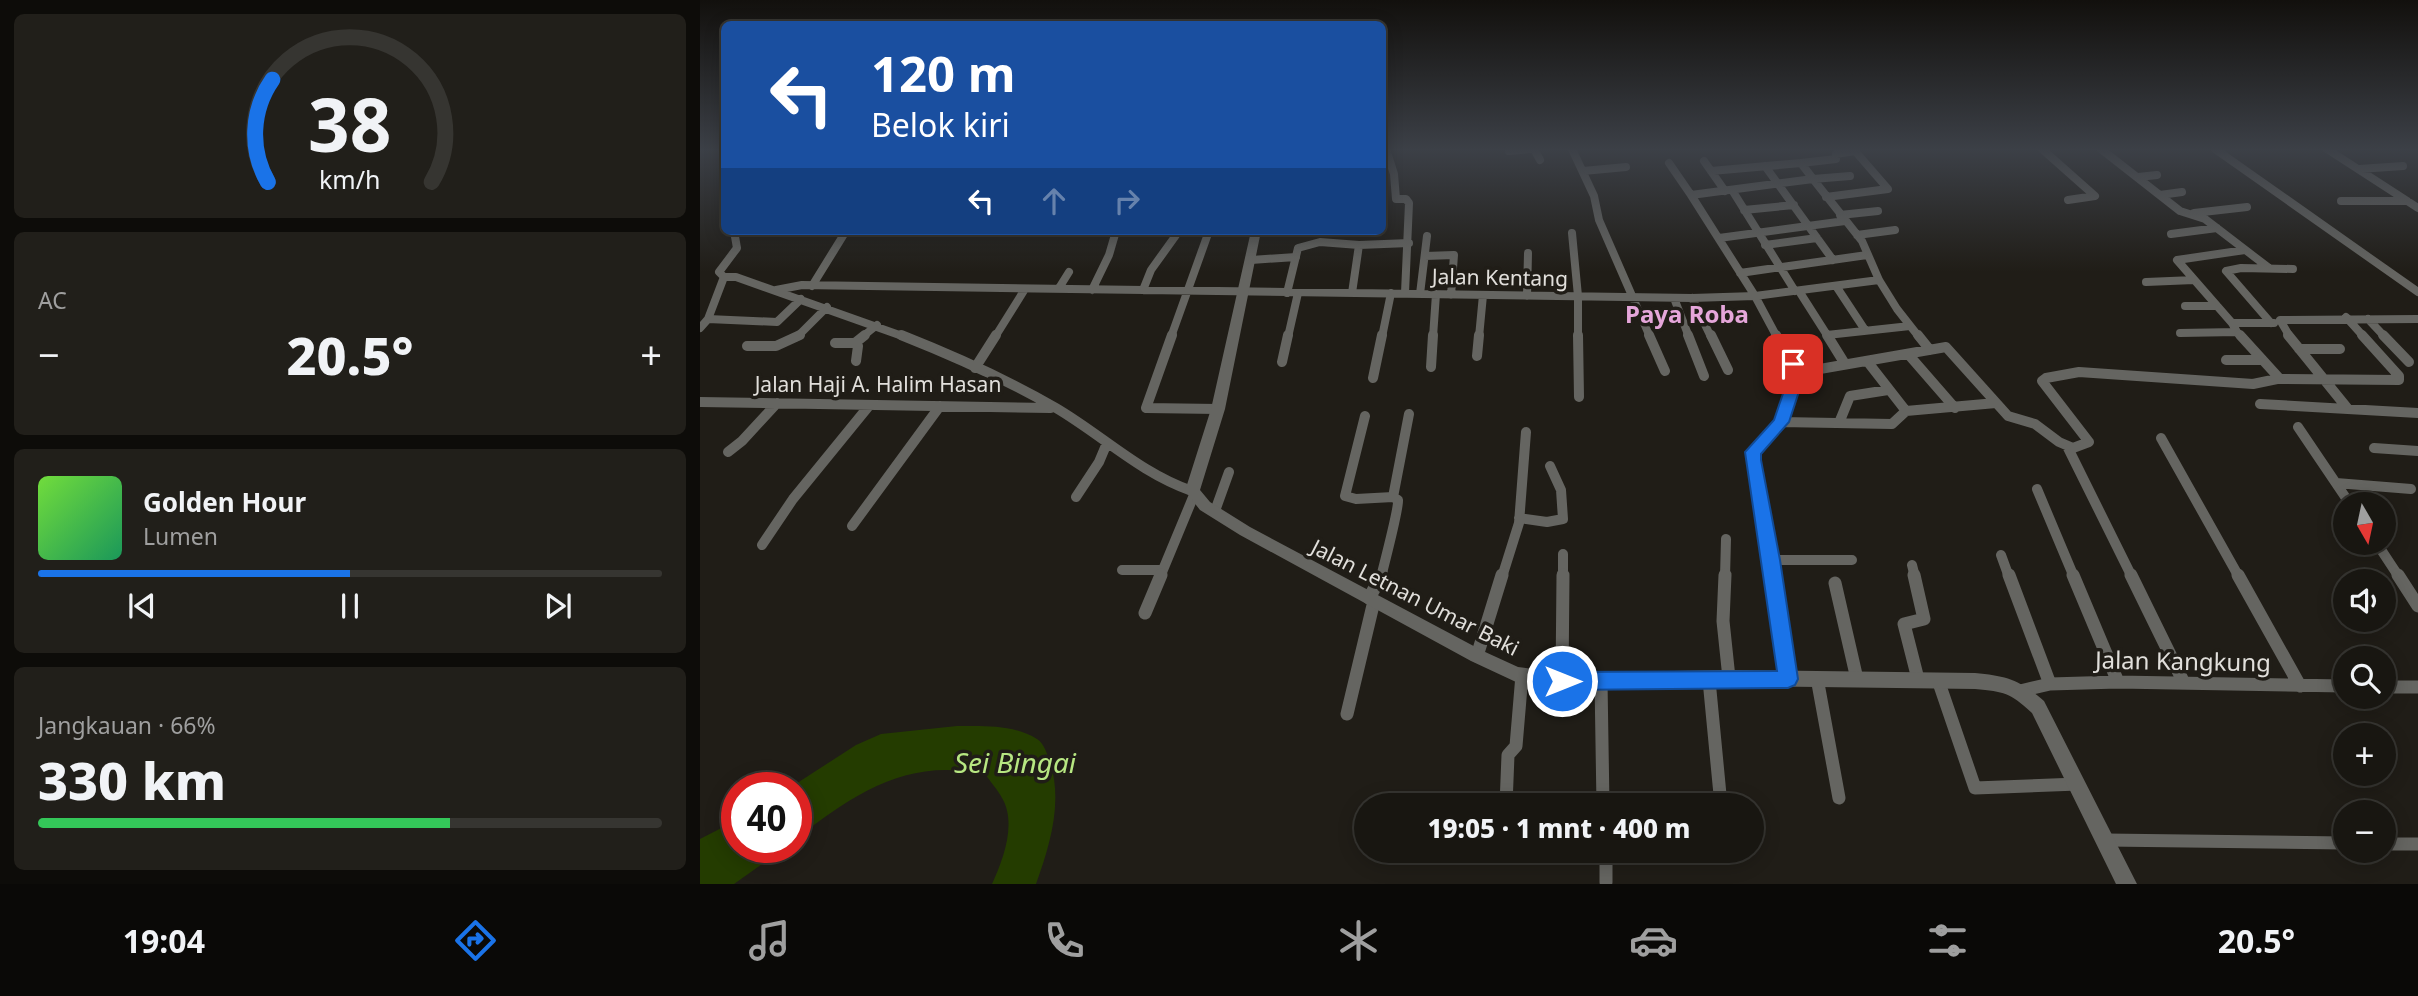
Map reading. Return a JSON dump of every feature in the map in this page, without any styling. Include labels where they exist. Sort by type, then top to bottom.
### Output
[{"type":"street","points":[[1395,190],[1396,199]]},
{"type":"street","points":[[1591,190],[1599,220],[1665,371]]},
{"type":"street","points":[[1688,190],[1755,296],[1797,373],[1781,422],[1753,452],[1788,679]]},
{"type":"street","points":[[1691,195],[1734,190]]},
{"type":"street","points":[[1783,190],[1833,260]]},
{"type":"street","points":[[1821,190],[1857,235],[1879,281],[1930,350]]},
{"type":"street","points":[[1826,198],[1887,190]]},
{"type":"street","points":[[2068,200],[2095,196],[2089,190]]},
{"type":"street","points":[[2154,190],[2188,214],[2205,219],[2269,268]]},
{"type":"street","points":[[2274,190],[2418,292]]},
{"type":"street","points":[[2391,190],[2418,208]]},
{"type":"street","points":[[1728,191],[1758,230],[1779,267],[1845,363]]},
{"type":"street","points":[[2160,195],[2182,192]]},
{"type":"street","points":[[1386,199],[1406,199],[1409,203],[1405,293]]},
{"type":"street","points":[[2341,201],[2407,201]]},
{"type":"street","points":[[1744,210],[1794,205]]},
{"type":"street","points":[[2188,214],[2247,207]]},
{"type":"street","points":[[1718,238],[1758,230],[1808,225],[1878,211]]},
{"type":"street","points":[[2171,234],[2217,228]]},
{"type":"street","points":[[1857,235],[1895,230]]},
{"type":"street","points":[[1572,233],[1578,296],[1579,397]]},
{"type":"street","points":[[735,235],[737,248],[719,272],[724,277],[736,277],[877,325],[975,368],[1056,408],[1160,478],[1193,493]]},
{"type":"street","points":[[812,285],[843,235]]},
{"type":"street","points":[[1092,290],[1109,255],[1115,235]]},
{"type":"street","points":[[1143,290],[1151,270],[1176,235]]},
{"type":"street","points":[[1208,235],[1146,408],[1218,409]]},
{"type":"street","points":[[1145,613],[1193,493],[1218,409],[1255,235]]},
{"type":"street","points":[[1336,243],[1337,235]]},
{"type":"street","points":[[1379,235],[1382,244]]},
{"type":"street","points":[[1420,294],[1427,236]]},
{"type":"street","points":[[1765,245],[1817,238]]},
{"type":"street","points":[[1287,293],[1298,248],[1304,244],[1409,243]]},
{"type":"street","points":[[1352,293],[1359,245]]},
{"type":"street","points":[[2245,250],[2178,259],[2280,379]]},
{"type":"street","points":[[1527,296],[1528,253]]},
{"type":"street","points":[[1425,256],[1454,255],[1451,295]]},
{"type":"street","points":[[1740,273],[1867,255]]},
{"type":"street","points":[[1251,260],[1296,257]]},
{"type":"street","points":[[2293,269],[2241,268],[2226,271],[2299,349],[2348,409]]},
{"type":"street","points":[[1059,288],[1069,272]]},
{"type":"street","points":[[700,328],[708,319],[724,277]]},
{"type":"street","points":[[2146,282],[2194,280]]},
{"type":"street","name":"Jalan Kentang","points":[[776,290],[812,285],[1692,298],[1755,296],[1879,281]]},
{"type":"street","points":[[1836,286],[1865,330]]},
{"type":"street","points":[[975,368],[1025,289]]},
{"type":"street","points":[[1282,362],[1298,293]]},
{"type":"street","points":[[1373,378],[1391,293]]},
{"type":"street","points":[[1431,367],[1436,294]]},
{"type":"street","points":[[1476,356],[1483,295]]},
{"type":"street","points":[[1674,298],[1704,376]]},
{"type":"street","points":[[1692,298],[1728,370]]},
{"type":"street","points":[[708,319],[777,322],[801,299]]},
{"type":"street","points":[[2185,306],[2217,306]]},
{"type":"street","points":[[747,346],[775,347],[790,342],[827,307]]},
{"type":"street","points":[[1797,373],[1949,348],[2008,416],[2037,425],[2054,440],[2067,446],[2085,445],[2089,442],[2042,381],[2046,378],[2079,372],[2258,384],[2280,379],[2399,380],[2399,376],[2346,317]]},
{"type":"street","points":[[2180,333],[2275,323],[2280,320],[2346,317],[2418,319]]},
{"type":"street","points":[[2368,319],[2409,362]]},
{"type":"street","points":[[835,343],[855,343],[877,325]]},
{"type":"street","points":[[1828,335],[1910,326]]},
{"type":"street","points":[[855,343],[858,346],[856,361]]},
{"type":"street","points":[[2299,349],[2340,349]]},
{"type":"street","points":[[1908,354],[1955,408]]},
{"type":"street","points":[[2226,360],[2262,360]]},
{"type":"street","points":[[1867,361],[1906,411]]},
{"type":"street","points":[[1839,423],[1850,396],[1888,390]]},
{"type":"street","name":"Jalan Haji A. Halim Hasan","points":[[700,402],[868,407],[1056,408]]},
{"type":"street","points":[[728,452],[743,441],[777,403]]},
{"type":"street","points":[[1781,422],[1892,424],[1906,411],[1996,403]]},
{"type":"street","points":[[2260,404],[2418,413]]},
{"type":"street","points":[[852,526],[940,406]]},
{"type":"street","points":[[762,545],[793,499],[868,407]]},
{"type":"street","points":[[1393,497],[1409,414]]},
{"type":"street","points":[[1347,714],[1372,600],[1386,561],[1386,548],[1399,506],[1398,500],[1393,497],[1356,499],[1345,496],[1365,416]]},
{"type":"street","points":[[2298,427],[2342,492]]},
{"type":"street","points":[[1477,656],[1519,518],[1526,432]]},
{"type":"street","points":[[2161,438],[2300,686]]},
{"type":"street","points":[[1076,497],[1099,462],[1107,443]]},
{"type":"street","points":[[2067,446],[2184,683]]},
{"type":"street","points":[[2374,448],[2418,451]]},
{"type":"street","points":[[1519,518],[1555,522],[1563,519],[1561,490],[1550,466]]},
{"type":"street","points":[[1215,511],[1229,472]]},
{"type":"street","points":[[2336,483],[2411,489]]},
{"type":"street","points":[[2038,489],[2118,682]]},
{"type":"street","name":"Jalan Letnan Umar Baki","points":[[1193,493],[1215,511],[1298,562],[1477,656],[1522,676],[1562,681],[1918,679],[1995,683],[2020,691]]},
{"type":"street","points":[[1726,539],[1723,621],[1729,678]]},
{"type":"street","points":[[1562,681],[1563,554]]},
{"type":"street","points":[[2001,555],[2050,684]]},
{"type":"street","points":[[2384,555],[2418,607]]},
{"type":"street","points":[[1771,560],[1852,560]]},
{"type":"street","points":[[1912,565],[1924,619],[1904,624],[1918,679]]},
{"type":"street","points":[[1122,570],[1161,570]]},
{"type":"street","points":[[1835,583],[1857,679]]},
{"type":"street","points":[[1506,793],[1508,755],[1516,746],[1522,676]]},
{"type":"street","points":[[1817,678],[1839,798]]},
{"type":"street","points":[[1709,680],[1720,793]]},
{"type":"street","points":[[1938,680],[1975,788],[2078,784]]},
{"type":"street","points":[[1601,681],[1604,699],[1603,793]]},
{"type":"street","name":"Jalan Kangkung","points":[[2020,691],[2050,684],[2118,682],[2333,686]]},
{"type":"street","points":[[2396,687],[2418,687]]},
{"type":"street","points":[[2020,691],[2038,707],[2127,884]]},
{"type":"street","points":[[2106,840],[2333,843]]},
{"type":"street","points":[[2396,844],[2418,844]]},
{"type":"street","points":[[1606,863],[1606,882]]},
{"type":"water","name":"Sei Bingai","points":[[957,726],[998,727],[1028,734],[1042,743],[1054,777],[1055,808],[1050,839],[1036,884],[992,884],[1007,841],[1008,819],[1002,798],[986,775],[958,770],[908,775],[862,794],[812,827],[812,773],[856,745],[881,734]]},
{"type":"water","points":[[721,828],[721,863],[764,863],[734,884],[700,884],[700,839]]},
{"type":"district","name":"Paya Roba","points":[[1687,315]]},
{"type":"route","points":[[1562,681],[1788,679],[1753,452],[1781,422],[1797,373],[1793,364]]}]
